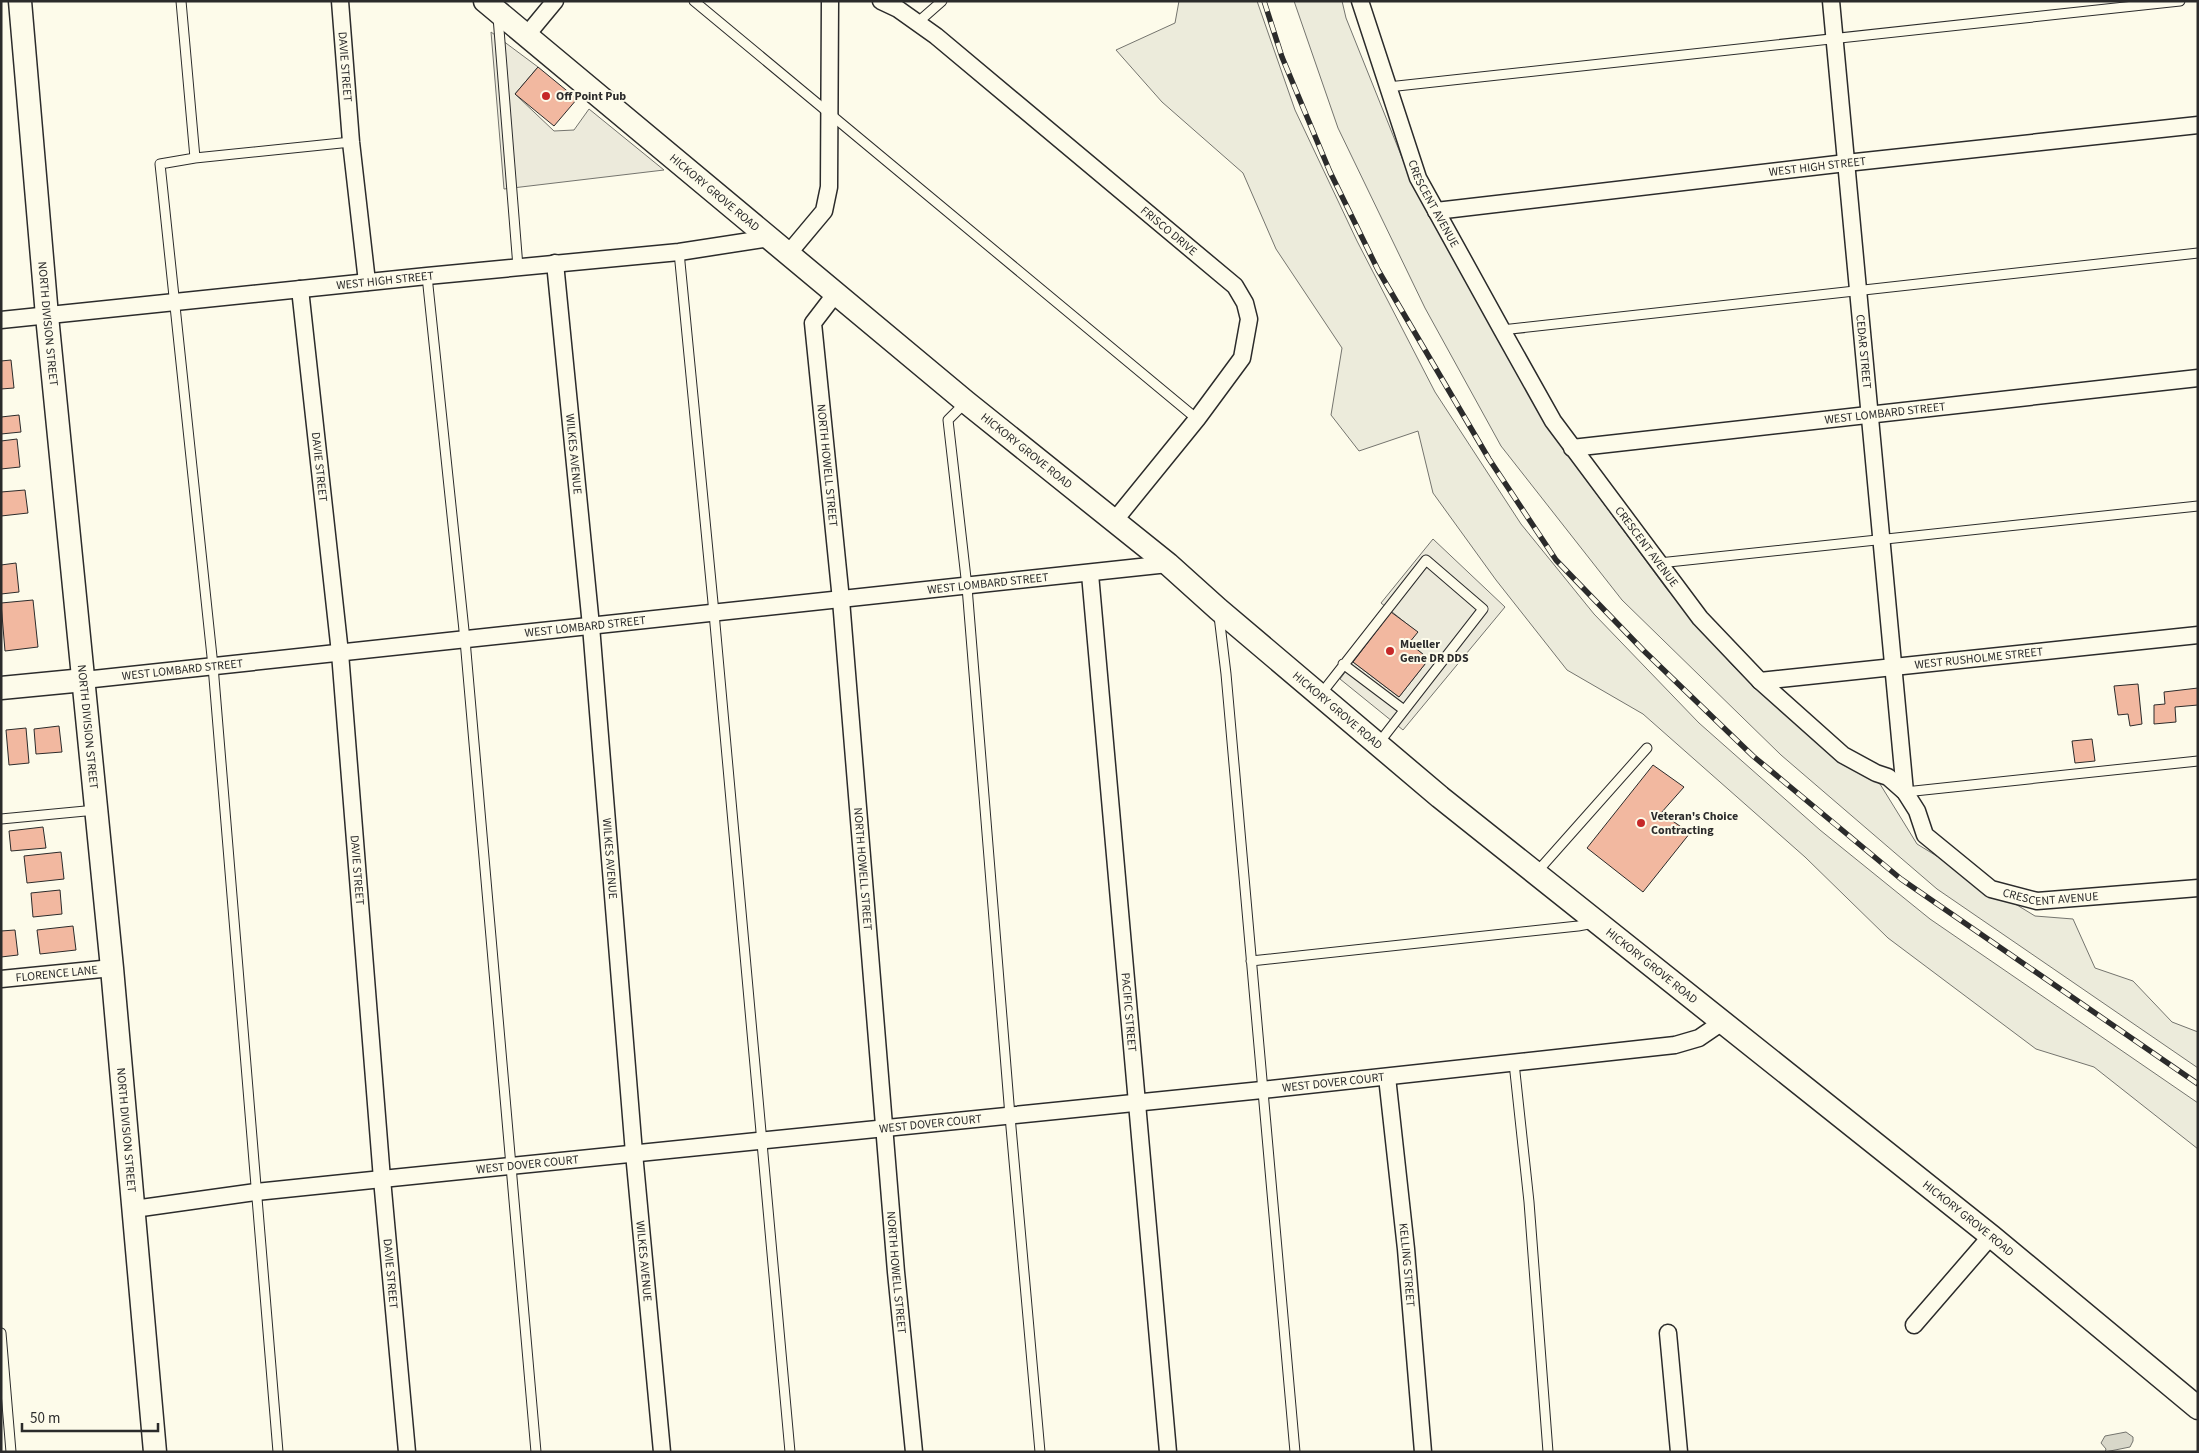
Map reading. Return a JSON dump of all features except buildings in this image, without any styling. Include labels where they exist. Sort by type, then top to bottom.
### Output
[{"type":"main road","name":"NORTH DIVISION STREET","points":[[20,1],[47,316],[112,968],[155,1452]]},
{"type":"main road","name":"HICKORY GROVE ROAD","points":[[491,6],[966,402],[1168,564],[1218,610],[1378,744],[1722,1023],[1991,1236],[2198,1408]]},
{"type":"main road","name":"WEST LOMBARD STREET","points":[[1,688],[84,680]]},
{"type":"street","name":"DAVIE STREET","points":[[340,1],[351,142],[367,282]]},
{"type":"street","points":[[526,36],[555,1]]},
{"type":"street","points":[[788,254],[824,211],[829,187],[830,1]]},
{"type":"street","name":"FRISCO DRIVE","points":[[881,1],[898,9],[936,36],[1235,286],[1245,303],[1249,319],[1242,358],[1197,419],[1115,520]]},
{"type":"street","name":"CRESCENT AVENUE","points":[[1360,1],[1418,178],[1436,211],[1553,421],[1700,618],[1760,681],[1843,755],[1876,773],[1888,777],[1905,792],[1917,811],[1924,835],[1991,889],[2037,901],[2198,888]]},
{"type":"street","name":"CEDAR STREET","points":[[1831,1],[1905,792]]},
{"type":"street","name":"WEST HIGH STREET","points":[[1436,211],[1846,162],[2198,125]]},
{"type":"street","name":"WEST HIGH STREET","points":[[1,320],[555,263],[680,252],[770,238]]},
{"type":"street","name":"WILKES AVENUE","points":[[555,263],[591,626],[634,1153],[662,1452]]},
{"type":"street","name":"DAVIE STREET","points":[[300,289],[340,653],[382,1179],[407,1452]]},
{"type":"street","name":"NORTH HOWELL STREET","points":[[836,293],[813,323],[841,600],[896,1272],[914,1452]]},
{"type":"street","name":"WEST LOMBARD STREET","points":[[1572,448],[2198,378]]},
{"type":"street","name":"WEST LOMBARD STREET","points":[[84,680],[1090,574],[1168,564]]},
{"type":"street","name":"PACIFIC STREET","points":[[1090,574],[1168,1452]]},
{"type":"street","name":"WEST RUSHOLME STREET","points":[[1760,681],[2198,635]]},
{"type":"street","name":"FLORENCE LANE","points":[[1,979],[112,968]]},
{"type":"street","name":"WEST DOVER COURT","points":[[134,1209],[256,1192],[1137,1103],[1675,1045],[1699,1038],[1722,1023]]},
{"type":"street","name":"KELLING STREET","points":[[1387,1077],[1406,1248],[1423,1452]]},
{"type":"street","points":[[1914,1325],[1991,1236]]},
{"type":"street","points":[[1668,1333],[1679,1452]]},
{"type":"lane","points":[[181,1],[195,158]]},
{"type":"lane","points":[[694,1],[1197,419]]},
{"type":"lane","points":[[917,23],[942,1]]},
{"type":"lane","points":[[1388,87],[1835,40],[2180,1]]},
{"type":"lane","points":[[491,6],[518,267]]},
{"type":"lane","points":[[278,1452],[213,666],[160,164],[195,158],[351,142]]},
{"type":"lane","points":[[680,252],[790,1452]]},
{"type":"lane","points":[[1502,330],[2198,253]]},
{"type":"lane","points":[[427,276],[465,640],[536,1452]]},
{"type":"lane","points":[[966,402],[948,420],[967,587],[1010,1116],[1040,1452]]},
{"type":"lane","points":[[1658,563],[2198,506]]},
{"type":"lane","points":[[1320,695],[1426,560],[1483,609],[1378,744]]},
{"type":"lane","points":[[1218,610],[1226,674],[1295,1452]]},
{"type":"lane","points":[[1343,664],[1404,710]]},
{"type":"lane","points":[[1536,873],[1647,748]]},
{"type":"lane","points":[[1905,792],[2198,761]]},
{"type":"lane","points":[[1,819],[96,810]]},
{"type":"lane","points":[[1251,961],[1578,926],[1597,922]]},
{"type":"lane","points":[[1514,1063],[1529,1202],[1548,1452]]},
{"type":"lane","points":[[1,1333],[11,1452]]},
{"type":"shaded area","points":[[1179,1],[1257,1],[1295,110],[1357,241],[1435,392],[1521,524],[1594,614],[1699,723],[1820,830],[1930,919],[2198,1103],[2198,1149],[2094,1067],[2036,1049],[1888,938],[1805,857],[1643,714],[1567,670],[1496,580],[1433,493],[1418,431],[1359,451],[1331,415],[1342,348],[1276,249],[1243,173],[1162,102],[1116,50],[1175,23]]},
{"type":"shaded area","points":[[1294,1],[1342,1],[1346,18],[1409,175],[1500,342],[1556,439],[1666,588],[1733,666],[1828,753],[1880,784],[1917,844],[2035,916],[2073,919],[2095,968],[2133,981],[2172,1022],[2198,1032],[2198,1068],[1937,889],[1781,755],[1622,600],[1501,446],[1425,308],[1338,128]]},
{"type":"shaded area","points":[[491,32],[538,67],[515,94],[554,131],[574,130],[589,109],[664,170],[504,189]]},
{"type":"shaded area","points":[[1433,539],[1505,607],[1403,730],[1340,679],[1353,662],[1399,697],[1429,659],[1409,643],[1417,632],[1381,603]]},
{"type":"shaded area","points":[[2126,1432],[2133,1437],[2130,1447],[2105,1452],[2106,1449],[2101,1443],[2105,1436]]},
{"type":"railway","points":[[1264,1],[1282,57],[1330,172],[1378,270],[1489,459],[1556,560],[1643,650],[1753,756],[1901,879],[2198,1084]]},
{"type":"place","name":"Off Point Pub","points":[[546,96]]},
{"type":"place","name":"Mueller Gene DR DDS","points":[[1390,651]]},
{"type":"place","name":"Veteran's Choice Contracting","points":[[1641,823]]}]
